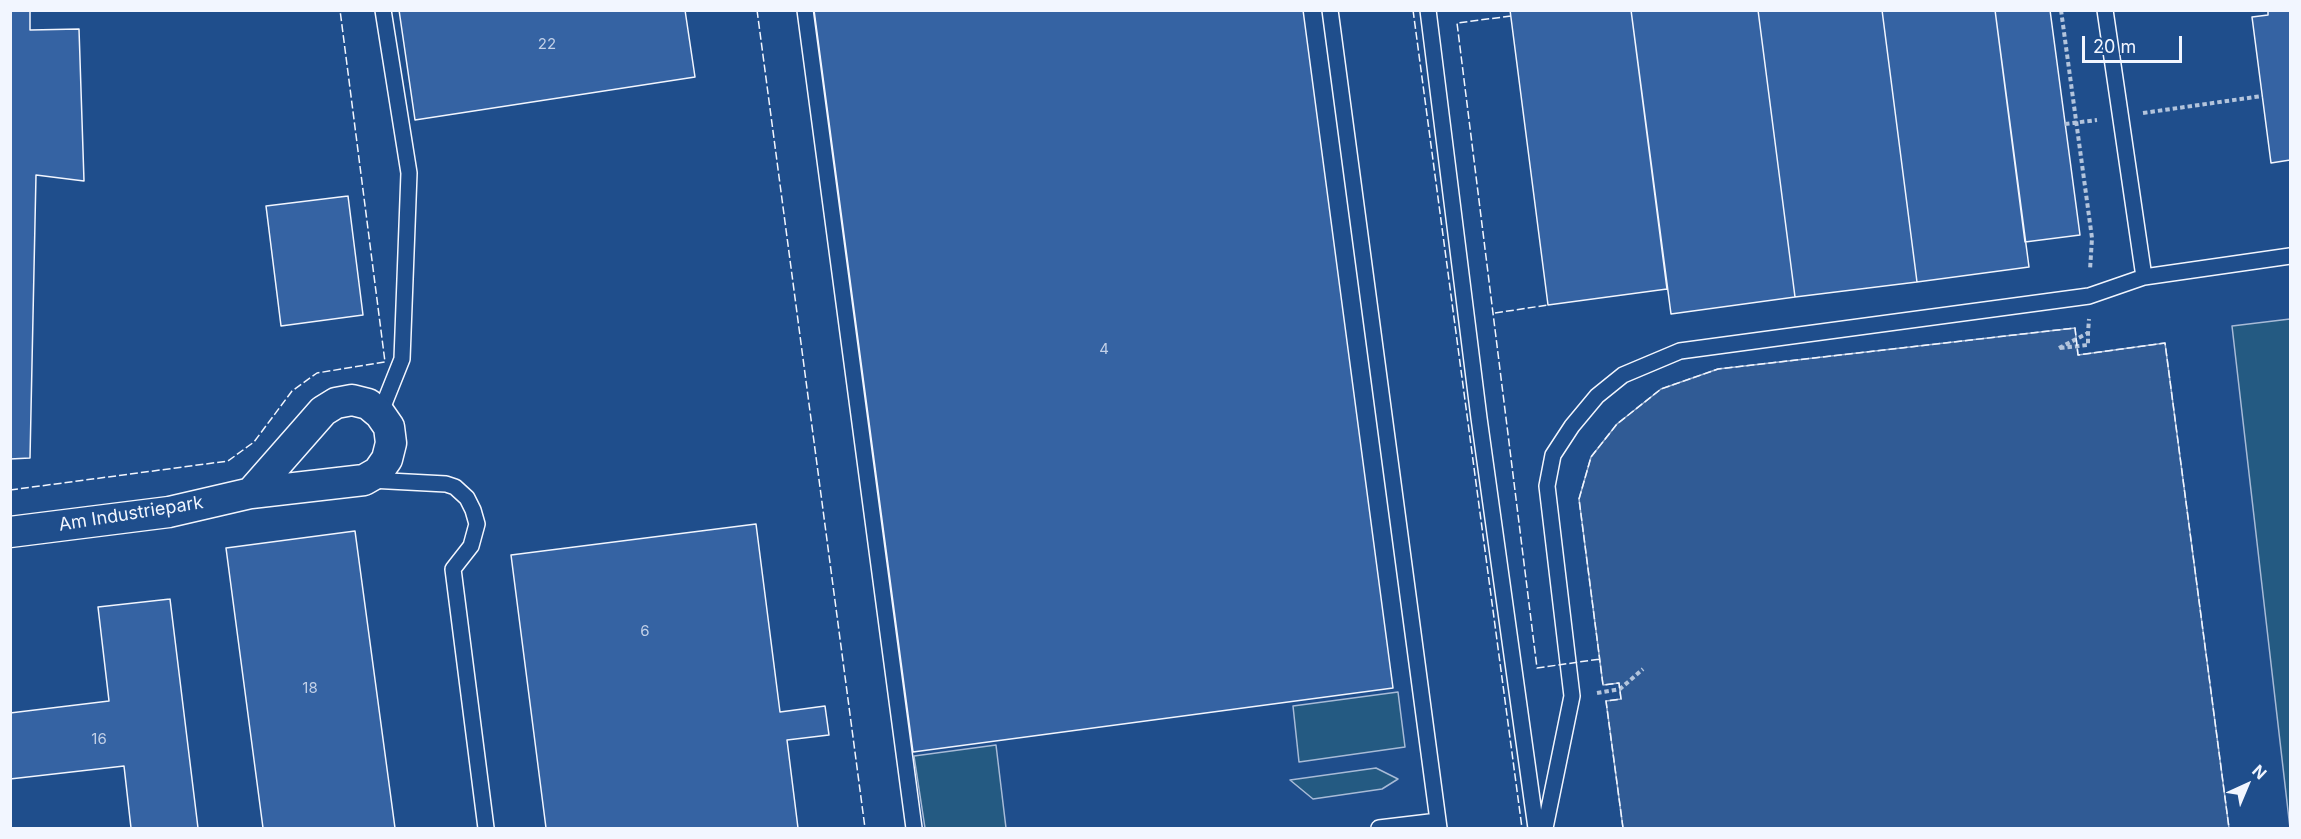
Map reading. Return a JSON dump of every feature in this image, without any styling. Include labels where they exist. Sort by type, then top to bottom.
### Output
[{"type":"street","points":[[251,493],[322,411],[336,403],[352,400],[368,404],[380,414],[389,427],[392,443],[387,459],[378,472],[364,480]]},
{"type":"street","name":"Am Industriepark","points":[[10,532],[169,512],[251,493],[364,480]]},
{"type":"lane","points":[[380,414],[402,359],[409,173],[383,10]]},
{"type":"lane","points":[[805,10],[914,828]]},
{"type":"lane","points":[[1330,10],[1439,825],[1379,828]]},
{"type":"lane","points":[[1428,10],[1479,418],[1536,828]]},
{"type":"lane","points":[[2105,10],[2144,277]]},
{"type":"lane","points":[[1545,828],[1572,696],[1547,486],[1553,455],[1597,396],[1623,375],[1680,351],[2089,296],[2144,277],[2290,256]]},
{"type":"lane","points":[[364,480],[446,484],[455,487],[467,498],[473,510],[477,524],[471,546],[453,569],[486,828]]},
{"type":"path","points":[[2061,10],[2092,238],[2088,345],[2059,348],[2076,337],[2088,333]]},
{"type":"path","points":[[2065,124],[2262,96]]},
{"type":"shaded area","points":[[2290,319],[2290,828],[2232,326]]},
{"type":"shaded area","points":[[2075,328],[2078,355],[2165,343],[2229,828],[1623,828],[1606,701],[1621,699],[1619,683],[1603,685],[1579,499],[1591,457],[1617,424],[1661,389],[1718,369]]},
{"type":"shaded area","points":[[1398,692],[1405,747],[1299,762],[1293,706]]},
{"type":"shaded area","points":[[996,745],[1006,828],[925,828],[914,756]]},
{"type":"shaded area","points":[[1376,768],[1398,779],[1382,789],[1313,799],[1290,780]]},
{"type":"building","points":[[10,10],[30,10],[30,30],[79,29],[84,181],[36,175],[30,458],[10,459]]},
{"type":"building","points":[[399,10],[685,10],[695,77],[415,120]]},
{"type":"building","points":[[814,10],[1303,10],[1393,688],[913,752]]},
{"type":"building","points":[[1510,10],[1631,10],[1667,289],[1548,305]]},
{"type":"building","points":[[1631,10],[1758,10],[1795,297],[1671,314]]},
{"type":"building","points":[[1758,10],[1882,10],[1917,282],[1795,297]]},
{"type":"building","points":[[1882,10],[1995,10],[2029,267],[1917,282]]},
{"type":"building","points":[[1995,10],[2050,10],[2080,235],[2025,242]]},
{"type":"building","points":[[2268,10],[2290,10],[2290,160],[2271,163],[2252,17],[2268,15]]},
{"type":"building","points":[[348,196],[363,315],[281,326],[266,206]]},
{"type":"building","points":[[756,524],[780,712],[825,706],[829,735],[787,740],[798,828],[546,828],[511,555]]},
{"type":"building","points":[[355,531],[395,828],[263,828],[226,548]]},
{"type":"building","points":[[170,599],[198,828],[131,828],[124,766],[10,779],[10,713],[109,701],[98,607]]},
{"type":"fence","points":[[10,490],[228,461],[254,442],[292,391],[317,373],[385,362],[340,10]]},
{"type":"fence","points":[[757,10],[865,828]]},
{"type":"fence","points":[[1413,10],[1522,828]]},
{"type":"fence","points":[[1511,16],[1457,23],[1537,668],[1600,659]]},
{"type":"fence","points":[[1495,313],[1548,305]]},
{"type":"fence","points":[[1623,828],[1606,701],[1621,699],[1619,683],[1603,685],[1579,499],[1591,457],[1617,424],[1661,389],[1718,369],[2075,328],[2078,355],[2165,343],[2229,828]]}]
